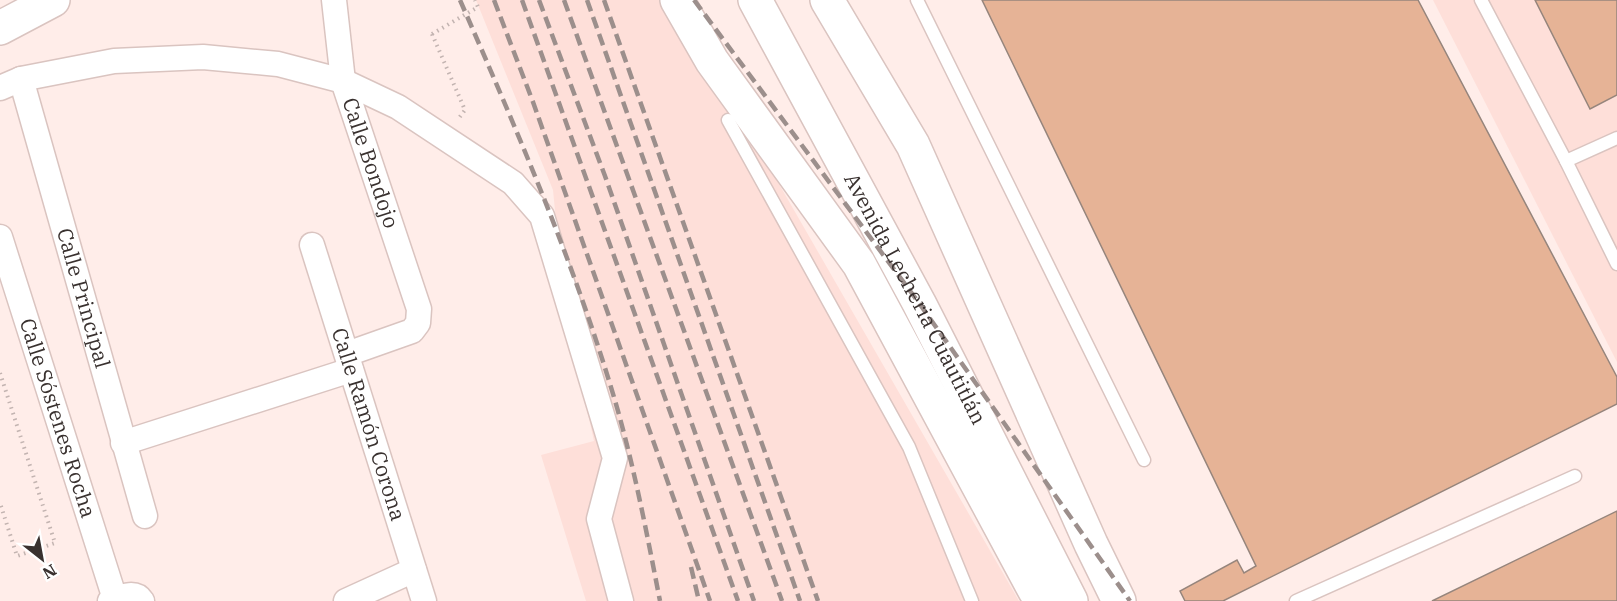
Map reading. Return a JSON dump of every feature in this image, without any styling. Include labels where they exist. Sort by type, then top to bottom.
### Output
[{"type":"main road","points":[[0,28],[53,0]]},
{"type":"main road","points":[[677,0],[712,61],[859,264],[1042,601]]},
{"type":"main road","name":"Avenida Lecheria Cuautitlán","points":[[755,0],[919,303],[1071,601]]},
{"type":"main road","points":[[827,0],[913,145],[1091,544],[1119,601]]},
{"type":"street","name":"Calle Bondojo","points":[[334,0],[343,81],[420,309],[418,323],[412,330],[349,362]]},
{"type":"street","points":[[10,84],[114,61],[203,57],[278,64],[343,81],[398,107],[513,183],[542,216],[615,458],[599,519],[621,601]]},
{"type":"street","name":"Calle Principal","points":[[10,84],[145,516]]},
{"type":"street","name":"Calle Sóstenes Rocha","points":[[0,237],[113,600]]},
{"type":"street","name":"Calle Ramón Corona","points":[[312,245],[423,601]]},
{"type":"street","points":[[123,443],[349,362]]},
{"type":"street","points":[[346,601],[414,570]]},
{"type":"street","points":[[113,600],[132,594],[141,599]]},
{"type":"lane","points":[[917,0],[1144,460]]},
{"type":"lane","points":[[1481,0],[1566,161],[1617,264]]},
{"type":"lane","points":[[728,120],[909,447],[972,601]]},
{"type":"lane","points":[[1566,161],[1617,138]]},
{"type":"lane","points":[[1296,601],[1575,476]]},
{"type":"path","points":[[446,138],[465,110],[432,34],[478,7],[475,0]]},
{"type":"path","points":[[0,373],[55,543],[17,555],[0,503]]},
{"type":"shaded area","points":[[476,0],[673,0],[1019,601],[586,601],[541,455],[594,441],[565,311],[553,190]]},
{"type":"shaded area","points":[[1433,0],[1617,0],[1617,362]]},
{"type":"building","points":[[982,0],[1418,0],[1617,377],[1617,404],[1223,601],[1185,601],[1180,591],[1237,560],[1244,573],[1256,566]]},
{"type":"building","points":[[1535,0],[1617,0],[1617,95],[1590,109]]},
{"type":"building","points":[[1617,511],[1617,601],[1432,601]]},
{"type":"railway","points":[[460,0],[541,190],[594,335],[625,438],[660,601]]},
{"type":"railway","points":[[494,0],[533,102],[710,601]]},
{"type":"railway","points":[[522,0],[738,601]]},
{"type":"railway","points":[[539,0],[605,176],[754,601]]},
{"type":"railway","points":[[564,0],[782,601]]},
{"type":"railway","points":[[587,0],[800,601]]},
{"type":"railway","points":[[604,0],[818,601]]},
{"type":"railway","points":[[694,0],[919,303],[1130,601]]},
{"type":"railway","points":[[691,567],[699,601]]}]
